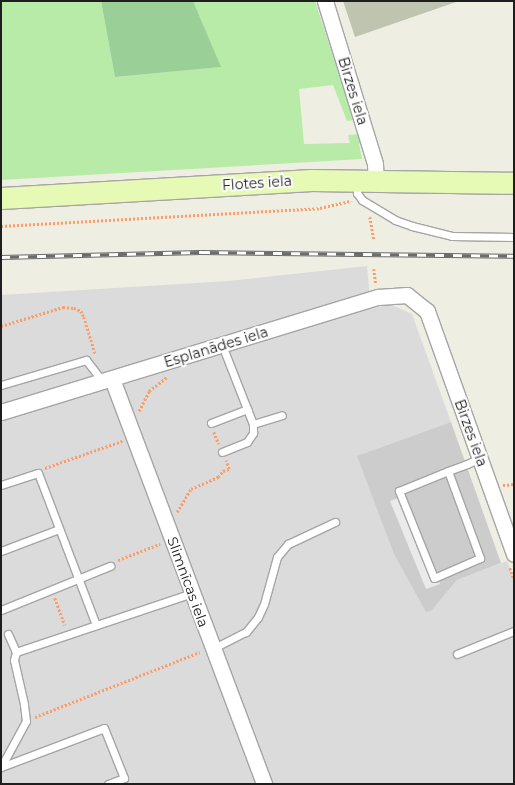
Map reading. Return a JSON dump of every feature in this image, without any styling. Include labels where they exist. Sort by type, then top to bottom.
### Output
[{"type":"street","name":"Birzes iela","points":[[325,1],[376,164],[363,191]]},
{"type":"street","name":"Flotes iela","points":[[1,198],[311,180],[363,191],[514,183]]},
{"type":"street","name":"Esplanādes iela","points":[[1,412],[378,297],[407,295],[427,311]]},
{"type":"street","name":"Birzes iela","points":[[427,311],[514,554]]},
{"type":"street","name":"Slimnīcas iela","points":[[108,380],[168,528],[212,649],[264,784]]},
{"type":"lane","points":[[363,191],[395,220],[452,236],[514,237]]},
{"type":"lane","points":[[222,345],[253,424],[253,433],[247,442],[222,452]]},
{"type":"lane","points":[[1,385],[86,360],[108,380]]},
{"type":"lane","points":[[211,423],[247,409]]},
{"type":"lane","points":[[253,424],[282,415]]},
{"type":"lane","points":[[448,471],[480,558],[434,578],[399,491],[448,471],[480,458]]},
{"type":"lane","points":[[1,485],[38,473],[96,625]]},
{"type":"lane","points":[[212,649],[246,632],[258,617],[264,604],[277,557],[288,544],[335,522]]},
{"type":"lane","points":[[1,551],[59,529]]},
{"type":"lane","points":[[1,610],[110,566]]},
{"type":"lane","points":[[16,652],[192,593]]},
{"type":"lane","points":[[457,654],[514,631]]},
{"type":"lane","points":[[1,767],[26,721],[14,660],[16,652],[8,634]]},
{"type":"lane","points":[[1,767],[104,728],[124,778],[108,784]]},
{"type":"path","points":[[1,226],[320,208],[363,191],[371,221],[374,240]]},
{"type":"path","points":[[1,326],[63,307],[81,311],[95,355],[108,380]]},
{"type":"path","points":[[38,473],[41,469],[117,444],[150,391],[177,370],[186,356]]},
{"type":"path","points":[[168,528],[191,489],[218,477],[223,471]]},
{"type":"path","points":[[110,566],[115,561],[164,542]]},
{"type":"path","points":[[52,590],[69,635]]},
{"type":"path","points":[[26,721],[212,649]]},
{"type":"shaded area","points":[[343,1],[459,1],[355,37]]},
{"type":"shaded area","points":[[367,266],[371,309],[390,304],[412,314],[451,422],[358,456],[432,610],[457,580],[507,561],[514,578],[514,784],[1,784],[1,295],[228,281]]},
{"type":"shaded area","points":[[451,422],[501,563],[457,580],[432,610],[426,612],[394,554],[357,456]]},
{"type":"shaded area","points":[[403,496],[440,584],[426,589],[390,501]]},
{"type":"green space","points":[[1,1],[101,1],[115,77],[220,67],[193,1],[315,1],[354,120],[347,121],[333,85],[299,89],[304,144],[350,143],[348,135],[359,134],[363,141],[359,144],[362,159],[1,180]]},
{"type":"green space","points":[[101,1],[193,1],[221,67],[115,77]]},
{"type":"railway","points":[[1,257],[201,252],[514,256]]}]
